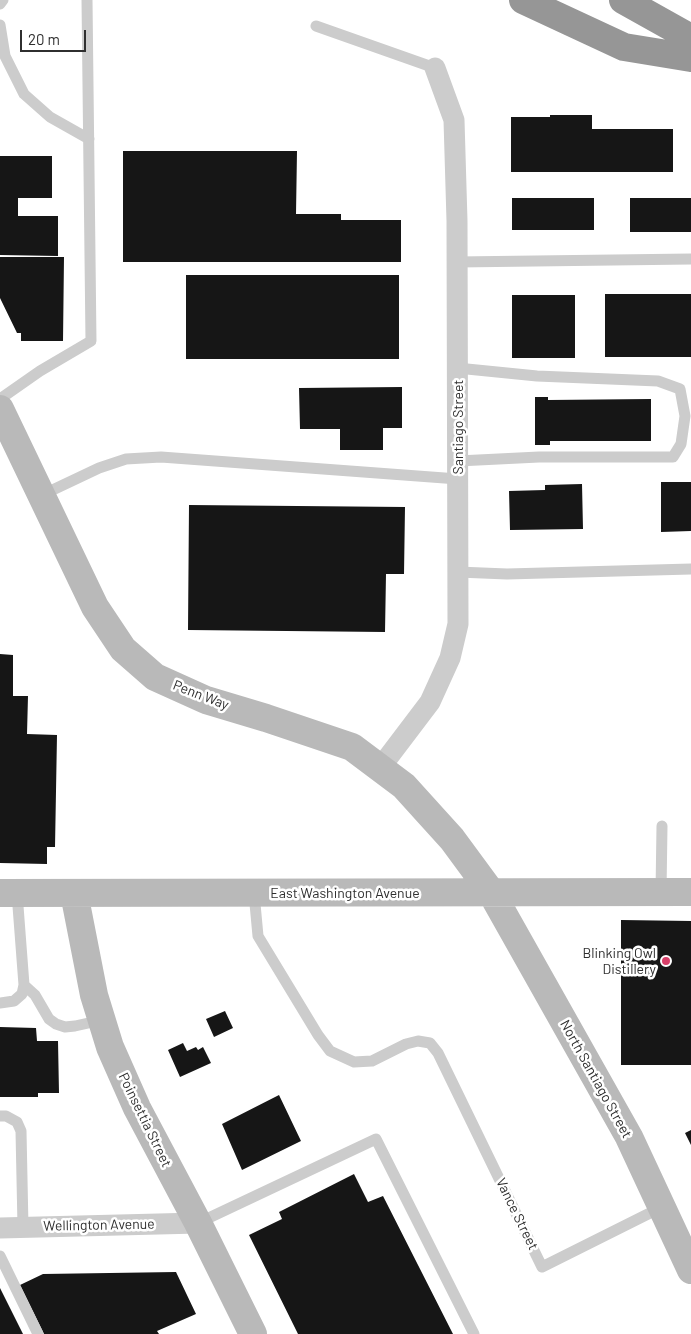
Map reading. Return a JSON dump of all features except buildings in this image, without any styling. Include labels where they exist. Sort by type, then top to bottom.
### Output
[{"type":"highway","points":[[523,0],[624,47],[691,58]]},
{"type":"highway","points":[[623,0],[691,38]]},
{"type":"street","name":"Santiago Street","points":[[380,768],[430,702],[450,658],[458,624],[458,262],[454,120],[435,68]]},
{"type":"street","name":"Penn Way","points":[[0,409],[95,607],[123,649],[155,677],[206,700],[352,747],[404,786],[452,839],[491,892]]},
{"type":"street","name":"North Santiago Street","points":[[491,892],[629,1136],[662,1207],[687,1253]]},
{"type":"street","name":"East Washington Avenue","points":[[9,893],[691,892]]},
{"type":"street","name":"Poinsettia Street","points":[[74,893],[94,995],[110,1047],[137,1108],[198,1223],[248,1332]]},
{"type":"street","name":"Wellington Avenue","points":[[0,1228],[198,1223]]},
{"type":"lane","points":[[0,4],[4,0]]},
{"type":"lane","points":[[0,399],[90,340],[87,0]]},
{"type":"lane","points":[[0,25],[5,56],[24,94],[50,117],[89,139]]},
{"type":"lane","points":[[316,26],[435,68]]},
{"type":"lane","points":[[458,262],[691,259]]},
{"type":"lane","points":[[42,495],[99,468],[126,459],[161,457],[458,470],[538,457],[673,457],[681,444],[685,416],[680,390],[658,381],[537,376],[458,368]]},
{"type":"lane","points":[[458,572],[507,574],[691,570]]},
{"type":"lane","points":[[661,892],[662,826]]},
{"type":"lane","points":[[0,1003],[14,1001],[22,994],[24,985],[9,893]]},
{"type":"lane","name":"Vance Street","points":[[254,893],[258,936],[318,1035],[330,1051],[354,1062],[372,1061],[406,1044],[418,1041],[430,1043],[438,1053],[542,1266],[662,1207]]},
{"type":"lane","points":[[24,985],[35,995],[49,1020],[56,1024],[75,1026],[102,1020]]},
{"type":"lane","points":[[0,1116],[6,1116],[17,1122],[21,1131],[23,1227]]},
{"type":"lane","points":[[198,1223],[376,1140],[474,1334]]},
{"type":"lane","points":[[0,1256],[38,1334]]},
{"type":"place","name":"Blinking Owl Distillery","points":[[666,961]]}]
